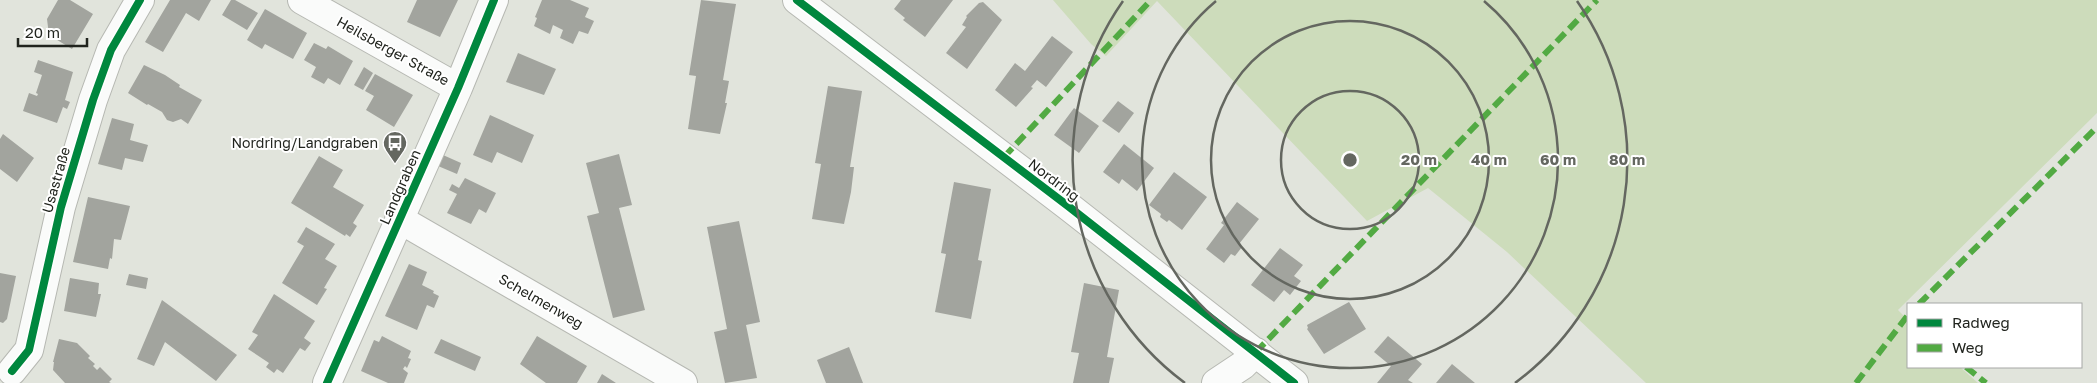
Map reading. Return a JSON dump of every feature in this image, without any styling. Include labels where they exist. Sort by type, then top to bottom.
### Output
[{"type":"street","name":"Usastraße","points":[[12,371],[29,350],[61,207],[93,100],[111,50],[140,0]]},
{"type":"street","name":"Heilsberger Straße","points":[[302,0],[458,88]]},
{"type":"street","name":"Landgraben","points":[[327,383],[458,88],[494,0]]},
{"type":"street","name":"Nordring","points":[[797,0],[1068,206],[1294,383]]},
{"type":"street","name":"Schelmenweg","points":[[399,219],[682,383]]},
{"type":"street","points":[[1216,383],[1243,365],[1256,352]]},
{"type":"green space","points":[[1053,0],[2097,0],[2097,113],[1898,310],[1907,319],[1907,368],[1961,368],[1978,383],[1646,383],[1507,252],[1428,188],[1367,221],[1157,1],[1106,56],[1091,44]]},
{"type":"building","points":[[58,0],[70,0],[93,14],[72,49],[49,35],[47,19]]},
{"type":"building","points":[[170,0],[211,0],[199,21],[186,13],[163,52],[145,42]]},
{"type":"building","points":[[231,0],[235,0],[258,13],[247,30],[222,15]]},
{"type":"building","points":[[417,0],[458,0],[440,37],[407,22]]},
{"type":"building","points":[[542,0],[570,0],[589,8],[585,17],[594,21],[588,34],[579,31],[573,44],[560,38],[563,30],[553,25],[550,34],[534,26],[537,18],[535,17]]},
{"type":"building","points":[[701,0],[736,4],[723,80],[729,81],[725,103],[727,103],[720,134],[688,129],[696,76],[689,75]]},
{"type":"building","points":[[901,0],[953,0],[925,37],[903,20],[905,18],[894,9]]},
{"type":"building","points":[[983,2],[1002,20],[967,69],[946,53],[966,27],[962,25],[966,16],[979,3]]},
{"type":"building","points":[[265,9],[307,33],[293,59],[265,44],[262,49],[247,40]]},
{"type":"building","points":[[1052,36],[1073,52],[1046,87],[1037,80],[1031,87],[1033,88],[1016,107],[995,90],[1015,63],[1025,71]]},
{"type":"building","points":[[314,43],[326,49],[328,46],[353,61],[340,85],[328,78],[324,84],[311,77],[316,67],[304,60]]},
{"type":"building","points":[[518,53],[556,69],[544,95],[506,82]]},
{"type":"building","points":[[38,60],[73,72],[65,100],[70,102],[67,109],[63,107],[57,123],[23,111],[29,93],[37,96],[38,94],[36,93],[42,75],[34,72]]},
{"type":"building","points":[[144,65],[165,75],[180,85],[179,87],[202,100],[188,124],[181,119],[173,122],[167,120],[162,112],[128,93]]},
{"type":"building","points":[[364,67],[373,73],[363,90],[354,85]]},
{"type":"building","points":[[375,74],[413,95],[394,127],[366,110],[374,96],[365,91]]},
{"type":"building","points":[[828,86],[862,91],[850,167],[854,167],[851,192],[844,224],[812,219],[821,164],[815,163]]},
{"type":"building","points":[[1118,101],[1134,113],[1119,133],[1102,121]]},
{"type":"building","points":[[1074,108],[1099,126],[1079,153],[1054,135]]},
{"type":"building","points":[[490,115],[534,135],[522,163],[497,152],[492,163],[473,155]]},
{"type":"building","points":[[112,118],[134,124],[130,140],[148,145],[143,162],[125,158],[122,170],[98,164]]},
{"type":"building","points":[[3,134],[34,158],[17,182],[0,169],[0,139]]},
{"type":"building","points":[[1124,144],[1154,168],[1137,191],[1122,179],[1119,184],[1103,172]]},
{"type":"building","points":[[619,154],[632,205],[619,208],[645,310],[613,318],[587,216],[599,213],[586,163]]},
{"type":"building","points":[[443,155],[461,163],[457,174],[438,166]]},
{"type":"building","points":[[319,156],[343,170],[333,187],[364,205],[353,223],[357,226],[350,237],[346,234],[345,236],[291,203]]},
{"type":"building","points":[[1174,172],[1207,197],[1182,230],[1169,220],[1167,222],[1160,217],[1161,214],[1149,205]]},
{"type":"building","points":[[465,178],[496,193],[486,213],[479,209],[471,224],[447,213],[457,194],[449,190],[452,184],[459,188]]},
{"type":"building","points":[[954,182],[991,189],[978,260],[982,261],[971,319],[935,312],[946,254],[941,253]]},
{"type":"building","points":[[88,197],[130,206],[121,240],[114,239],[112,259],[110,258],[108,269],[73,262]]},
{"type":"building","points":[[1237,202],[1259,219],[1239,244],[1242,247],[1235,256],[1231,254],[1224,263],[1206,249],[1224,225],[1221,223]]},
{"type":"building","points":[[739,221],[760,322],[746,325],[757,378],[725,383],[714,332],[727,329],[707,227]]},
{"type":"building","points":[[306,227],[335,244],[325,259],[337,266],[324,288],[327,289],[317,305],[282,283],[304,246],[297,242]]},
{"type":"building","points":[[1280,248],[1303,265],[1294,276],[1301,281],[1290,295],[1284,290],[1274,302],[1251,285]]},
{"type":"building","points":[[409,264],[427,272],[422,285],[439,296],[434,308],[427,305],[417,330],[385,316]]},
{"type":"building","points":[[0,273],[16,276],[7,319],[3,323],[0,322]]},
{"type":"building","points":[[129,274],[148,278],[146,289],[126,285]]},
{"type":"building","points":[[70,278],[99,283],[98,294],[101,294],[96,317],[64,311]]},
{"type":"building","points":[[1084,283],[1119,290],[1107,357],[1114,358],[1109,383],[1073,383],[1079,353],[1071,352]]},
{"type":"building","points":[[274,294],[315,321],[304,338],[311,343],[305,351],[300,348],[283,373],[277,369],[274,373],[266,367],[269,363],[248,349],[258,335],[252,332]]},
{"type":"building","points":[[162,300],[237,355],[216,381],[165,342],[154,366],[137,359]]},
{"type":"building","points":[[1349,302],[1366,329],[1324,354],[1307,329],[1307,325]]},
{"type":"building","points":[[382,336],[411,351],[408,358],[411,359],[407,368],[405,366],[403,369],[408,373],[404,383],[388,383],[361,371],[374,340],[379,342]]},
{"type":"building","points":[[537,336],[587,366],[577,383],[546,383],[520,364]]},
{"type":"building","points":[[1388,336],[1422,364],[1408,380],[1413,383],[1377,383],[1391,366],[1374,352]]},
{"type":"building","points":[[59,339],[77,343],[90,356],[88,358],[95,364],[93,366],[97,370],[100,367],[112,379],[109,382],[111,383],[65,383],[53,370],[53,362]]},
{"type":"building","points":[[441,339],[481,357],[475,371],[434,353]]},
{"type":"building","points":[[849,347],[863,383],[826,383],[817,360]]},
{"type":"building","points":[[1452,364],[1475,383],[1436,383]]},
{"type":"building","points":[[602,374],[616,383],[597,383]]},
{"type":"marked path","points":[[1004,157],[1151,0]]},
{"type":"marked path","points":[[1256,352],[1597,0]]},
{"type":"marked path","points":[[1920,303],[2097,127]]},
{"type":"marked path","points":[[1856,383],[1907,316]]},
{"type":"marked path","points":[[1967,368],[1986,383]]},
{"type":"cycle path","points":[[12,371],[29,350],[61,207],[93,100],[111,50],[140,0]]},
{"type":"cycle path","points":[[327,383],[458,88],[494,0]]},
{"type":"cycle path","points":[[797,0],[1068,206],[1294,383]]},
{"type":"place","name":"Nordring/Landgraben","points":[[395,164]]}]
